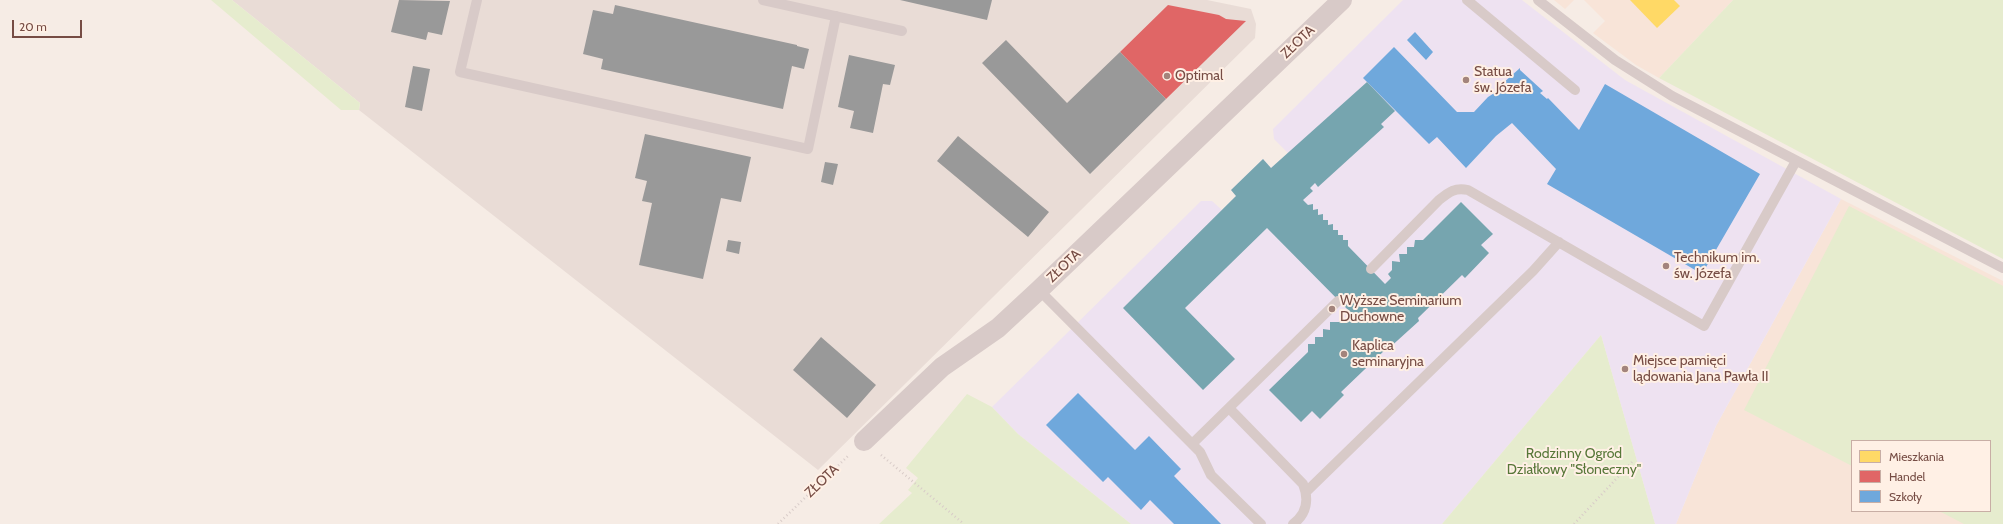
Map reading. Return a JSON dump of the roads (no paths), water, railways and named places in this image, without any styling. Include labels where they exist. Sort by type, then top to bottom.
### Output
[{"type":"street","name":"ZŁOTA","points":[[864,440],[942,367],[998,328],[1342,0]]},
{"type":"lane","points":[[477,0],[460,72],[808,148],[836,16]]},
{"type":"lane","points":[[763,0],[902,31]]},
{"type":"lane","points":[[1468,0],[1575,90]]},
{"type":"lane","points":[[1538,0],[1609,56],[1672,96],[2003,268]]},
{"type":"lane","points":[[1370,269],[1439,200],[1452,190],[1460,188],[1468,190],[1704,326],[1796,161]]},
{"type":"lane","points":[[1306,492],[1532,271],[1559,242]]},
{"type":"lane","points":[[1039,290],[1200,452],[1211,475],[1261,524]]},
{"type":"lane","points":[[1192,444],[1338,301]]},
{"type":"lane","points":[[1229,408],[1298,477],[1306,492],[1307,501],[1301,517],[1293,524]]},
{"type":"place","name":"Optimal","points":[[1167,76]]},
{"type":"place","name":"Statua św. Józefa","points":[[1466,80]]},
{"type":"place","name":"Technikum im. św. Józefa","points":[[1666,266]]},
{"type":"place","name":"Wyższe Seminarium Duchowne","points":[[1332,309]]},
{"type":"place","name":"Kaplica seminaryjna","points":[[1344,354]]},
{"type":"place","name":"Miejsce pamięci lądowania Jana Pawła II","points":[[1625,369]]},
{"type":"park label","name":"Rodzinny Ogród Działkowy \"Słoneczny\"","points":[[1574,462]]}]
